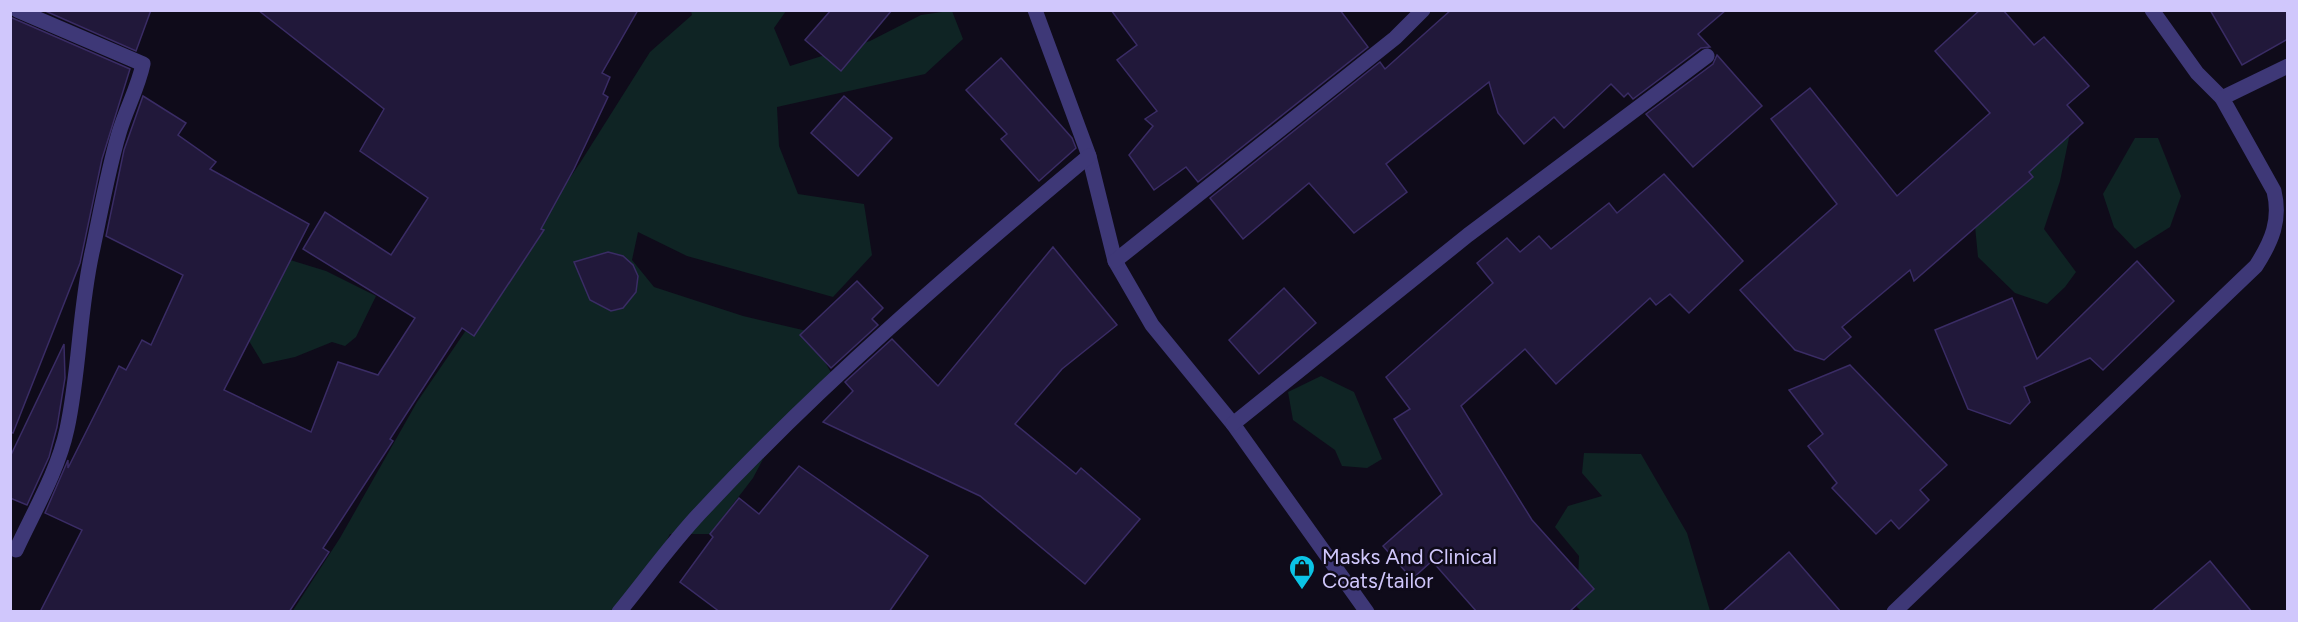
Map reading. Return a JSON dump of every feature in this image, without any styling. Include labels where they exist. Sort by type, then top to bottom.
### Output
[{"type":"street","points":[[16,550],[50,477],[67,432],[76,384],[80,321],[92,251],[119,133],[140,80],[143,64],[17,10]]},
{"type":"street","points":[[1035,10],[1089,156],[1115,261],[1152,325],[1233,424],[1367,612]]},
{"type":"street","points":[[1115,261],[1395,38],[1423,10]]},
{"type":"street","points":[[1894,612],[2256,266],[2268,247],[2277,222],[2278,207],[2274,190],[2223,98],[2197,73],[2152,10]]},
{"type":"street","points":[[1233,424],[1468,236],[1707,56]]},
{"type":"street","points":[[2223,98],[2288,66]]},
{"type":"street","points":[[619,612],[699,514],[874,340],[964,260],[1089,156]]},
{"type":"green space","points":[[691,11],[786,11],[774,28],[790,66],[870,41],[921,15],[952,11],[963,39],[925,74],[777,107],[779,146],[798,194],[864,204],[872,255],[833,297],[687,256],[638,232],[632,260],[654,287],[743,316],[807,331],[833,376],[786,416],[753,478],[710,534],[670,534],[634,603],[618,611],[292,612],[340,538],[417,402],[580,163],[650,52],[692,15]]},
{"type":"green space","points":[[2070,133],[2060,181],[2044,229],[2076,272],[2065,287],[2047,304],[2015,293],[1978,257],[1975,226],[2027,153]]},
{"type":"green space","points":[[2135,138],[2158,138],[2181,196],[2170,227],[2135,249],[2114,227],[2103,194]]},
{"type":"green space","points":[[287,259],[326,271],[376,296],[356,337],[345,346],[332,342],[295,357],[263,364],[246,336]]},
{"type":"green space","points":[[1321,376],[1354,392],[1382,459],[1367,468],[1342,466],[1335,450],[1293,420],[1288,392]]},
{"type":"green space","points":[[1584,453],[1641,454],[1687,533],[1710,611],[1581,611],[1577,607],[1579,556],[1555,527],[1568,506],[1602,496],[1582,473]]},
{"type":"building","points":[[43,10],[151,10],[136,51]]},
{"type":"building","points":[[258,10],[638,10],[602,73],[610,77],[603,94],[608,97],[574,169],[541,229],[544,230],[474,336],[462,328],[390,439],[393,441],[323,548],[329,552],[289,612],[40,612],[82,530],[45,513],[68,460],[68,468],[119,366],[126,370],[142,340],[151,345],[183,275],[106,236],[124,150],[143,96],[186,123],[178,135],[216,162],[210,169],[309,224],[224,390],[311,432],[338,362],[378,375],[415,318],[303,249],[325,212],[391,255],[428,198],[360,151],[384,109]]},
{"type":"building","points":[[831,10],[892,10],[841,71],[805,40]]},
{"type":"building","points":[[1111,10],[1340,10],[1368,47],[1198,182],[1186,167],[1154,190],[1129,155],[1153,126],[1145,119],[1157,111],[1117,60],[1137,45]]},
{"type":"building","points":[[1451,10],[1726,10],[1698,34],[1710,47],[1701,48],[1633,99],[1628,93],[1624,97],[1611,84],[1564,128],[1554,117],[1524,144],[1498,113],[1489,82],[1386,164],[1407,192],[1354,233],[1309,183],[1243,239],[1210,198],[1380,62],[1385,69]]},
{"type":"building","points":[[1980,10],[2003,10],[2034,45],[2044,37],[2089,86],[2067,105],[2083,123],[2029,172],[2033,177],[1914,281],[1910,270],[1842,327],[1851,337],[1824,360],[1795,350],[1740,290],[1837,204],[1771,119],[1810,88],[1897,196],[1990,113],[1935,51]]},
{"type":"building","points":[[2210,10],[2288,10],[2288,39],[2242,65]]},
{"type":"building","points":[[10,17],[130,69],[102,159],[80,263],[13,433],[10,432]]},
{"type":"building","points":[[1717,55],[1762,106],[1693,167],[1646,114],[1713,64]]},
{"type":"building","points":[[1001,58],[1072,138],[1076,148],[1039,181],[1001,139],[1007,134],[966,90]]},
{"type":"building","points":[[844,96],[892,138],[858,176],[811,133]]},
{"type":"building","points":[[1664,174],[1743,261],[1689,313],[1670,294],[1656,305],[1650,298],[1556,384],[1525,349],[1461,406],[1532,520],[1594,589],[1569,612],[1477,612],[1432,561],[1412,579],[1383,546],[1442,494],[1394,419],[1410,409],[1386,377],[1493,283],[1477,263],[1507,238],[1520,252],[1539,236],[1551,249],[1609,203],[1617,213]]},
{"type":"building","points":[[1053,247],[1117,325],[1062,369],[1015,424],[1076,474],[1081,468],[1140,519],[1085,584],[980,496],[823,422],[853,391],[845,382],[892,339],[938,386]]},
{"type":"building","points":[[608,252],[623,256],[633,265],[638,276],[636,292],[623,308],[611,311],[590,300],[574,262]]},
{"type":"building","points":[[2137,261],[2174,301],[2103,370],[2090,358],[2024,387],[2030,402],[2010,424],[1968,409],[1935,330],[2012,298],[2037,359]]},
{"type":"building","points":[[857,281],[883,308],[872,319],[878,325],[831,368],[800,335]]},
{"type":"building","points":[[1284,288],[1316,323],[1259,374],[1229,340]]},
{"type":"building","points":[[64,344],[65,378],[57,427],[49,457],[27,505],[10,498],[10,457]]},
{"type":"building","points":[[1850,365],[1947,465],[1920,490],[1929,500],[1899,529],[1891,520],[1876,534],[1832,488],[1837,483],[1808,446],[1823,434],[1789,390]]},
{"type":"building","points":[[799,466],[928,556],[889,612],[720,612],[680,582],[713,537],[710,534],[739,498],[759,514]]},
{"type":"building","points":[[1789,552],[1841,612],[1722,612]]},
{"type":"building","points":[[2210,561],[2252,612],[2151,612]]},
{"type":"place","name":"Masks And Clinical Coats/tailor","points":[[1302,591]]}]
